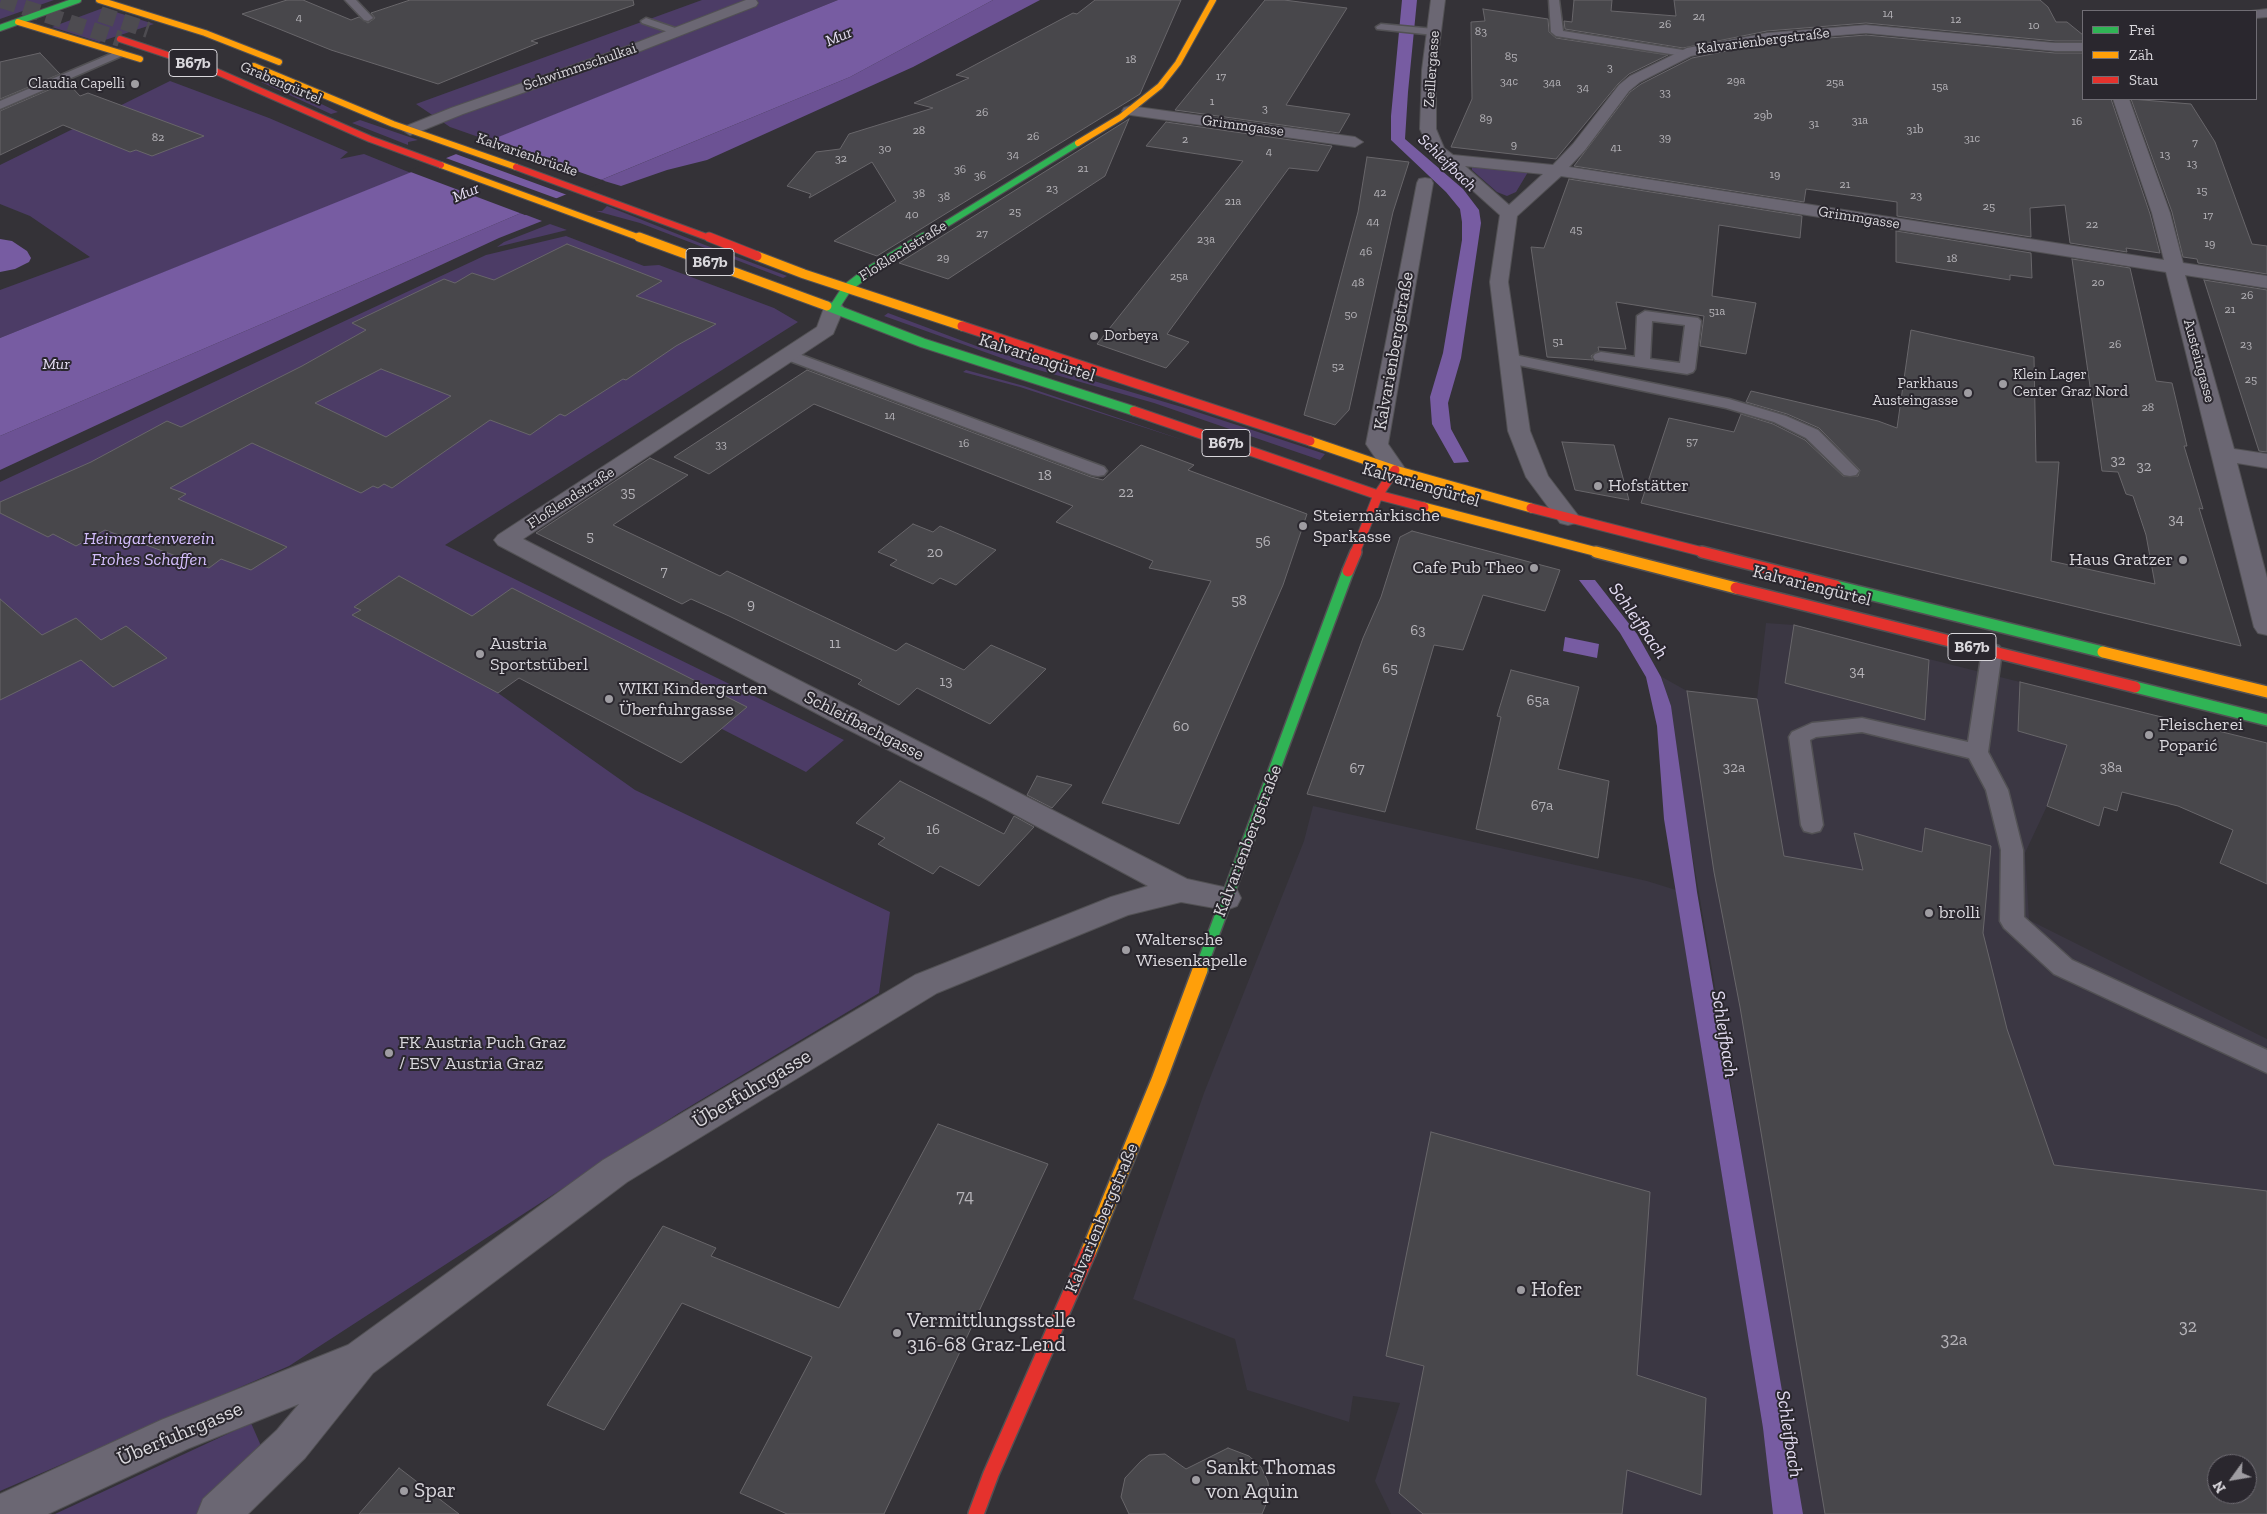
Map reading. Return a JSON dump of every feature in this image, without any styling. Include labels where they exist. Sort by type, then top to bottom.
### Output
[{"type":"main road","points":[[0,28],[78,0]]},
{"type":"main road","points":[[99,0],[204,33],[289,66]]},
{"type":"main road","name":"Floßlendstraße","points":[[834,308],[847,288],[869,271],[1130,111],[1160,86],[1178,63],[1214,0]]},
{"type":"main road","points":[[18,22],[154,64]]},
{"type":"main road","name":"Grabengürtel","points":[[120,39],[213,70],[265,91],[370,139],[586,218]]},
{"type":"main road","name":"Grabengürtel","points":[[246,63],[393,124],[427,136]]},
{"type":"main road","points":[[358,97],[389,113],[393,124]]},
{"type":"main road","points":[[286,116],[313,126],[370,139]]},
{"type":"main road","name":"Kalvarienbrücke","points":[[427,136],[616,202]]},
{"type":"main road","name":"Kalvariengürtel","points":[[616,202],[804,274],[894,302],[1025,348],[1139,384],[1394,470],[1568,518],[2267,692]]},
{"type":"main road","name":"Kalvariengürtel","points":[[586,218],[834,308],[922,343],[1074,391],[1378,495],[1483,524],[2267,720]]},
{"type":"main road","name":"Kalvarienbergstraße","points":[[976,1514],[1100,1224],[1159,1080],[1378,495],[1394,470]]},
{"type":"street","name":"Zeillergasse","points":[[1438,0],[1429,70],[1428,129],[1437,150],[1450,160]]},
{"type":"street","name":"Schwimmschulkai","points":[[410,130],[466,107],[677,32],[750,1]]},
{"type":"street","name":"Kalvarienbergstraße","points":[[1509,214],[1558,170],[1606,114],[1624,88],[1635,79],[1683,53],[1704,47],[1767,38],[1866,29],[2054,47],[2082,47]]},
{"type":"street","name":"Austeingasse","points":[[2120,100],[2161,213],[2173,255],[2174,268],[2224,454],[2267,627]]},
{"type":"street","name":"Grimmgasse","points":[[1130,111],[1355,142]]},
{"type":"street","name":"Grimmgasse","points":[[1450,160],[1558,170],[2267,282]]},
{"type":"street","points":[[1450,160],[1509,214],[1500,282],[1519,431],[1537,477],[1568,518]]},
{"type":"street","name":"Kalvarienbergstraße","points":[[1394,470],[1377,444],[1425,182]]},
{"type":"street","name":"Floßlendstraße","points":[[506,540],[826,330],[834,308]]},
{"type":"street","points":[[2224,454],[2267,462]]},
{"type":"street","name":"Schleifbachgasse","points":[[506,540],[844,716],[996,792],[1181,890],[1226,898]]},
{"type":"street","name":"Überfuhrgasse","points":[[218,1514],[291,1444],[361,1359],[615,1170],[926,984],[1122,904],[1181,890]]},
{"type":"street","name":"Überfuhrgasse","points":[[2,1514],[175,1434],[361,1359]]},
{"type":"lane","points":[[350,0],[368,18]]},
{"type":"lane","points":[[1554,0],[1556,32],[1560,34],[1683,53]]},
{"type":"lane","points":[[646,22],[677,32]]},
{"type":"lane","points":[[1381,27],[1434,32]]},
{"type":"lane","points":[[0,105],[120,53]]},
{"type":"lane","points":[[1510,353],[1546,351]]},
{"type":"lane","points":[[1510,353],[1728,404],[1780,419],[1812,434],[1850,470]]},
{"type":"lane","points":[[788,356],[1098,471]]},
{"type":"lane","points":[[1601,357],[1642,362]]},
{"type":"lane","points":[[1992,652],[1977,752],[1997,790],[2012,850],[2012,921],[2063,967],[2267,1062]]},
{"type":"lane","points":[[1812,825],[1799,737],[1812,730],[1862,726],[1977,752]]},
{"type":"shaded area","points":[[993,0],[1040,0],[913,67],[707,160],[667,170],[621,186],[601,180],[850,77]]},
{"type":"shaded area","points":[[521,213],[542,221],[499,238],[0,470],[0,436]]},
{"type":"shaded area","points":[[1766,623],[1794,625],[2020,682],[2018,731],[2067,745],[2047,806],[2025,853],[2029,920],[2267,1039],[2267,1514],[1798,1514],[1723,1034],[1662,677],[1687,691],[1757,699]]},
{"type":"shaded area","points":[[1313,806],[1647,881],[1676,890],[1763,1428],[1774,1514],[1391,1514],[1375,1481],[1400,1403],[1353,1396],[1349,1422],[1247,1390],[1235,1339],[1133,1299],[1204,1093],[1304,841]]},
{"type":"green space","points":[[0,0],[54,0],[0,19]]},
{"type":"green space","points":[[702,0],[838,0],[490,141],[450,127],[416,104]]},
{"type":"green space","points":[[103,8],[154,24],[99,42],[52,27]]},
{"type":"green space","points":[[269,80],[338,112],[331,114],[261,82]]},
{"type":"green space","points":[[170,81],[269,118],[348,152],[340,159],[364,154],[411,173],[0,338],[0,290],[90,257],[30,216],[0,204],[0,165]]},
{"type":"green space","points":[[360,120],[418,140],[408,142],[408,145],[352,123]]},
{"type":"green space","points":[[1472,165],[1528,172],[1516,192],[1507,196],[1497,192],[1472,170]]},
{"type":"green space","points":[[607,206],[787,276],[783,278],[640,223],[596,211],[602,211]]},
{"type":"green space","points":[[550,224],[567,230],[497,247],[504,242]]},
{"type":"green space","name":"FK Austria Puch Graz / ESV Austria Graz","points":[[566,236],[644,266],[659,265],[774,308],[798,322],[445,545],[844,740],[806,772],[552,642],[538,652],[519,678],[498,693],[635,790],[890,912],[879,993],[679,1113],[289,1366],[0,1491],[0,482],[486,255]]},
{"type":"green space","points":[[888,313],[979,347],[1185,408],[1325,454],[1320,460],[1154,403],[1021,365],[884,316]]},
{"type":"green space","points":[[966,370],[1024,386],[1186,441],[1020,387],[963,372]]},
{"type":"green space","points":[[251,1423],[265,1455],[204,1514],[55,1514]]},
{"type":"water","name":"Mur","points":[[838,0],[993,0],[850,77],[521,213],[0,436],[0,338]]},
{"type":"water","points":[[1402,0],[1417,0],[1405,139],[1463,189],[1479,210],[1481,223],[1461,358],[1448,403],[1451,429],[1469,462],[1454,463],[1432,424],[1430,397],[1443,353],[1462,240],[1462,222],[1460,209],[1446,192],[1391,140],[1391,116]]},
{"type":"water","points":[[0,239],[12,241],[27,251],[31,258],[29,262],[15,269],[0,272]]},
{"type":"water","name":"Schleifbach","points":[[1579,580],[1595,580],[1637,634],[1661,677],[1671,706],[1697,892],[1803,1514],[1773,1514],[1763,1428],[1664,819],[1657,726],[1646,677],[1620,633]]},
{"type":"water","points":[[1565,637],[1599,644],[1597,658],[1563,651]]},
{"type":"pier","points":[[486,139],[605,181],[570,196],[453,153]]},
{"type":"pier","points":[[443,157],[561,200],[525,215],[408,171]]},
{"type":"building","points":[[287,0],[303,0],[351,20],[359,17],[368,23],[375,18],[371,13],[410,0],[633,0],[634,5],[531,41],[538,43],[438,84],[331,50],[242,14]]},
{"type":"building","points":[[1095,0],[1181,0],[1140,94],[877,256],[834,241],[896,201],[872,162],[809,198],[811,194],[787,186],[816,152],[840,149],[849,134],[933,108],[914,103],[969,78],[956,75],[1073,13],[1077,14]]},
{"type":"building","points":[[1265,0],[1284,0],[1347,8],[1286,105],[1350,114],[1339,133],[1175,110]]},
{"type":"building","points":[[1574,0],[1612,0],[1611,11],[1676,16],[1674,0],[2040,0],[2048,7],[2056,22],[2067,22],[2082,34],[2082,41],[2055,41],[1866,23],[1767,31],[1683,48],[1565,29],[1564,21],[1572,22]]},
{"type":"building","points":[[1483,9],[1548,19],[1549,32],[1556,38],[1668,55],[1629,74],[1618,84],[1556,159],[1451,147],[1472,99],[1471,22],[1485,21]]},
{"type":"building","points":[[1866,35],[2055,53],[2082,53],[2082,100],[2111,100],[2150,214],[2160,253],[2126,248],[2127,252],[2070,243],[2065,205],[2030,208],[2031,237],[1897,216],[1897,202],[1806,189],[1804,202],[1574,166],[1630,92],[1641,84],[1692,58],[1767,43]]},
{"type":"building","points":[[40,53],[60,74],[0,99],[0,62]]},
{"type":"building","points":[[67,82],[80,96],[88,93],[204,136],[152,156],[136,150],[130,152],[63,125],[0,155],[0,111]]},
{"type":"building","points":[[2131,100],[2191,104],[2215,142],[2252,244],[2267,246],[2267,274],[2198,263],[2197,259],[2183,257],[2172,212]]},
{"type":"building","points":[[1129,119],[1105,176],[948,279],[899,263]]},
{"type":"building","points":[[1166,122],[1332,146],[1318,171],[1289,168],[1167,334],[1189,342],[1166,368],[1097,344],[1243,161],[1146,146]]},
{"type":"building","points":[[1367,157],[1409,162],[1393,212],[1349,410],[1335,425],[1304,415],[1358,212]]},
{"type":"building","points":[[1569,179],[1802,216],[1800,238],[1719,225],[1712,296],[1756,303],[1746,354],[1700,346],[1704,316],[1616,302],[1626,349],[1598,347],[1599,351],[1591,356],[1593,360],[1547,357],[1531,247],[1544,248]]},
{"type":"building","points":[[1896,231],[2031,253],[2032,278],[2010,275],[2010,280],[1896,262]]},
{"type":"building","points":[[567,244],[662,281],[636,296],[716,324],[676,346],[626,380],[623,379],[565,416],[560,414],[530,435],[490,420],[392,488],[384,484],[378,488],[373,486],[361,493],[252,443],[170,488],[186,494],[178,499],[287,547],[251,570],[221,559],[209,568],[105,530],[76,546],[53,534],[48,537],[0,513],[0,502],[91,462],[167,421],[181,427],[302,366],[366,330],[352,323],[444,279],[455,283],[472,273],[494,280]],"holes":[[[381,369],[451,396],[386,437],[315,403]]]},
{"type":"building","points":[[2072,259],[2130,268],[2156,381],[2172,383],[2187,446],[2184,446],[2203,509],[2199,508],[2241,646],[1641,503],[1669,418],[1734,432],[1741,414],[1773,424],[1805,440],[1843,476],[1858,476],[1860,470],[1819,428],[1787,414],[1746,402],[1751,391],[1878,421],[1897,428],[1911,330],[2034,357],[2036,462],[2059,462],[2051,561],[2155,584],[2146,535],[2133,496],[2126,494],[2118,472],[2102,471]]},
{"type":"building","points":[[2204,280],[2267,290],[2267,452],[2259,451]]},
{"type":"building","points":[[807,370],[1091,477],[1103,480],[1141,445],[1194,465],[1188,470],[1307,514],[1283,585],[1179,824],[1102,803],[1211,581],[1149,568],[1153,561],[1056,522],[1073,506],[814,404],[709,474],[674,457]]},
{"type":"building","points":[[1562,442],[1614,445],[1629,500],[1575,490]]},
{"type":"building","points":[[650,458],[688,475],[613,525],[720,576],[727,571],[896,651],[906,643],[964,670],[991,645],[1046,669],[990,724],[917,688],[899,705],[858,684],[862,680],[729,616],[691,599],[682,604],[536,533]]},
{"type":"building","points":[[913,524],[933,532],[940,526],[996,550],[956,585],[940,578],[933,584],[890,565],[897,560],[878,552]]},
{"type":"building","points":[[1412,531],[1560,570],[1545,611],[1483,595],[1463,650],[1434,645],[1385,812],[1307,794],[1363,638],[1381,597],[1400,537]]},
{"type":"building","points":[[399,576],[472,616],[512,588],[747,707],[681,763],[519,678],[498,693],[352,615],[361,610],[354,607]]},
{"type":"building","points":[[0,599],[42,635],[76,618],[101,640],[126,626],[167,658],[113,687],[81,660],[0,700]]},
{"type":"building","points":[[1794,625],[1929,660],[1925,720],[1785,683]]},
{"type":"building","points":[[1511,670],[1579,687],[1558,769],[1609,781],[1598,858],[1476,829],[1501,717],[1497,716]]},
{"type":"building","points":[[2020,682],[2267,743],[2267,884],[2220,863],[2233,830],[2178,806],[2122,792],[2117,811],[2104,807],[2099,826],[2047,806],[2067,745],[2018,731]]},
{"type":"building","points":[[1687,691],[1757,699],[1784,856],[1863,870],[1854,833],[1922,852],[1925,828],[1991,846],[1983,933],[2007,1029],[2054,1165],[2267,1191],[2267,1514],[1825,1514],[1740,1007],[1714,872]]},
{"type":"building","points":[[1037,776],[1072,785],[1052,808],[1027,795]]},
{"type":"building","points":[[900,781],[1004,834],[1014,816],[1034,827],[979,886],[940,866],[933,874],[878,844],[885,838],[856,823]]},
{"type":"building","name":"Vermittlungsstelle 316-68 Graz-Lend","points":[[938,1124],[1048,1164],[884,1514],[787,1514],[740,1493],[812,1357],[682,1303],[604,1430],[547,1405],[663,1226],[716,1248],[711,1256],[839,1308]]},
{"type":"building","name":"Hofer","points":[[1431,1132],[1650,1192],[1637,1375],[1706,1398],[1701,1495],[1627,1470],[1622,1514],[1423,1514],[1399,1493],[1424,1366],[1386,1356]]},
{"type":"building","name":"Sankt Thomas von Aquin","points":[[1228,1448],[1249,1456],[1261,1467],[1268,1482],[1269,1497],[1262,1514],[1129,1514],[1121,1497],[1125,1478],[1149,1455],[1165,1454],[1186,1469]]},
{"type":"building","name":"Spar","points":[[399,1468],[459,1514],[359,1514]]},
{"type":"tunnel","points":[[1,0],[120,39]]},
{"type":"tunnel","points":[[100,14],[148,30]]},
{"type":"traffic: fast","points":[[0,28],[78,0]]},
{"type":"traffic: fast","points":[[834,308],[847,288],[869,271],[1078,143]]},
{"type":"traffic: fast","points":[[827,306],[923,343],[1134,411]]},
{"type":"traffic: fast","points":[[1200,970],[1348,571]]},
{"type":"traffic: fast","points":[[1836,586],[2103,652]]},
{"type":"traffic: fast","points":[[2135,687],[2267,720]]},
{"type":"traffic: slow","points":[[99,0],[205,33],[279,62]]},
{"type":"traffic: slow","points":[[1078,143],[1121,117],[1160,86],[1178,63],[1213,0]]},
{"type":"traffic: slow","points":[[18,22],[140,59]]},
{"type":"traffic: slow","points":[[254,66],[393,124],[516,167]]},
{"type":"traffic: slow","points":[[441,165],[827,306]]},
{"type":"traffic: slow","points":[[757,256],[804,274],[962,326]]},
{"type":"traffic: slow","points":[[1310,441],[1395,470],[1531,508]]},
{"type":"traffic: slow","points":[[1424,507],[1736,588]]},
{"type":"traffic: slow","points":[[2103,652],[2267,692]]},
{"type":"traffic: slow","points":[[1088,1253],[1159,1080],[1200,970]]},
{"type":"traffic: jam","points":[[120,39],[213,70],[370,139],[441,165]]},
{"type":"traffic: jam","points":[[516,167],[616,202],[757,256]]},
{"type":"traffic: jam","points":[[962,326],[1310,441]]},
{"type":"traffic: jam","points":[[1134,411],[1378,495],[1424,507]]},
{"type":"traffic: jam","points":[[1348,571],[1378,495],[1395,470]]},
{"type":"traffic: jam","points":[[1531,508],[1836,586]]},
{"type":"traffic: jam","points":[[1736,588],[2135,687]]},
{"type":"traffic: jam","points":[[976,1514],[991,1474],[1088,1253]]},
{"type":"place","name":"Claudia Capelli","points":[[135,84]]},
{"type":"place","name":"Dorbeya","points":[[1094,336]]},
{"type":"place","name":"Klein Lager Center Graz Nord","points":[[2003,384]]},
{"type":"place","name":"Parkhaus Austeingasse","points":[[1968,393]]},
{"type":"place","name":"Hofstätter","points":[[1598,486]]},
{"type":"place","name":"Steiermärkische Sparkasse","points":[[1303,526]]},
{"type":"place","name":"Haus Gratzer","points":[[2183,560]]},
{"type":"place","name":"Cafe Pub Theo","points":[[1534,568]]},
{"type":"place","name":"Austria Sportstüberl","points":[[480,654]]},
{"type":"place","name":"WIKI Kindergarten Überfuhrgasse","points":[[609,699]]},
{"type":"place","name":"Fleischerei Poparić","points":[[2149,735]]},
{"type":"place","name":"brolli","points":[[1929,913]]},
{"type":"place","name":"Waltersche Wiesenkapelle","points":[[1126,950]]},
{"type":"place","name":"FK Austria Puch Graz / ESV Austria Graz","points":[[389,1053]]},
{"type":"place","name":"Hofer","points":[[1521,1290]]},
{"type":"place","name":"Vermittlungsstelle 316-68 Graz-Lend","points":[[897,1333]]},
{"type":"place","name":"Sankt Thomas von Aquin","points":[[1196,1480]]},
{"type":"place","name":"Spar","points":[[404,1491]]},
{"type":"park label","name":"Heimgartenverein Frohes Schaffen","points":[[149,549]]}]
